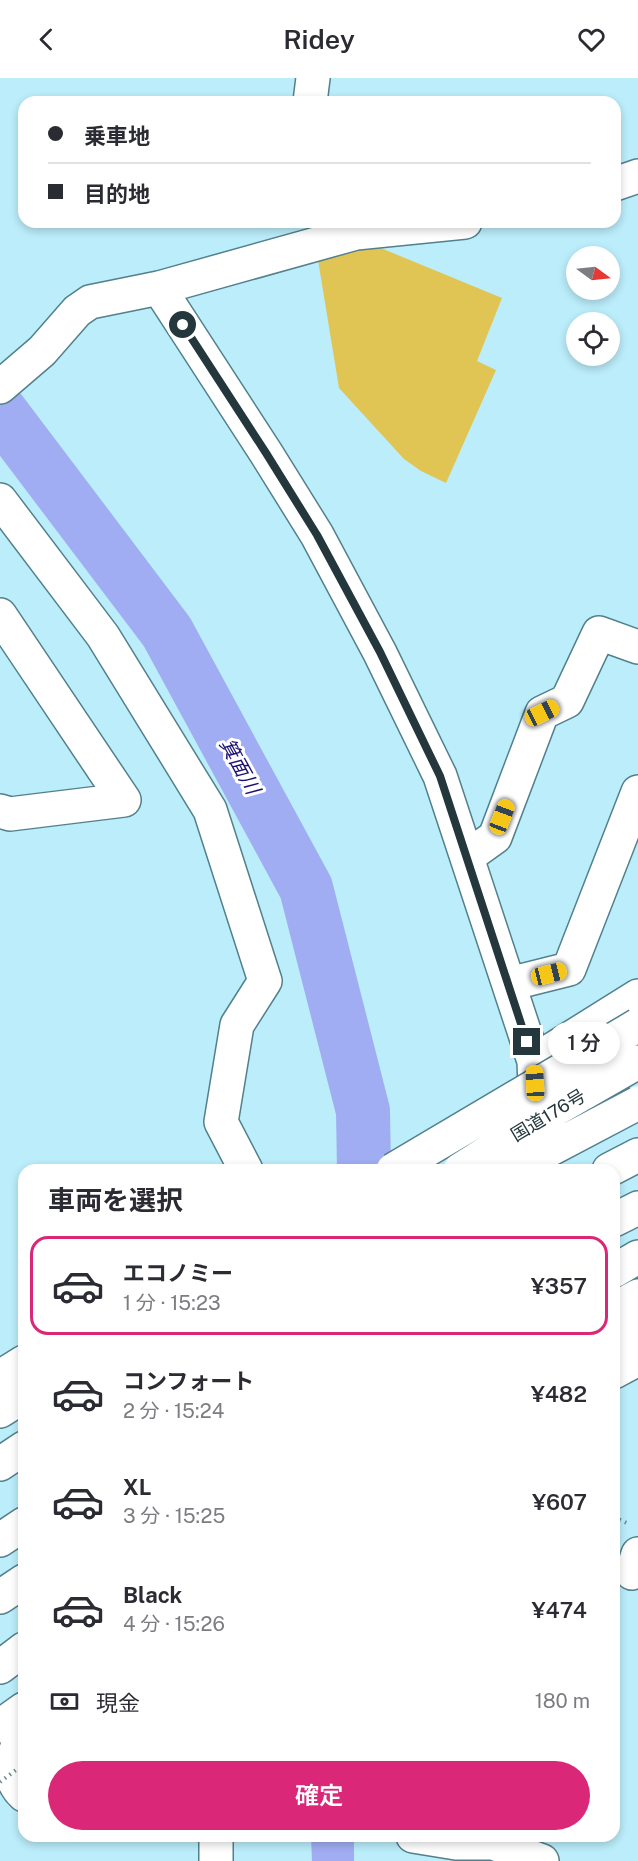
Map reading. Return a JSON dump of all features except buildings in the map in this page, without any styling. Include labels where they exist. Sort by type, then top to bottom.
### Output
[{"type":"main road","points":[[311,96],[313,78]]},
{"type":"main road","points":[[621,182],[638,176]]},
{"type":"main road","points":[[0,387],[42,351],[77,311],[90,302],[159,288],[310,234],[356,233],[406,228]]},
{"type":"main road","points":[[159,288],[317,535],[380,652],[440,776],[534,1061],[539,1164]]},
{"type":"main road","points":[[0,500],[102,636],[210,810],[265,981],[237,1025],[221,1122],[243,1164]]},
{"type":"main road","points":[[0,615],[124,800],[10,814],[0,811]]},
{"type":"main road","points":[[467,857],[495,837],[542,713],[567,701],[598,633],[638,647]]},
{"type":"main road","points":[[509,984],[570,969],[638,792]]},
{"type":"main road","points":[[534,1061],[638,996]]},
{"type":"main road","points":[[403,1164],[638,1025]]},
{"type":"main road","name":"国道176号","points":[[469,1164],[556,1109],[638,1062]]},
{"type":"main road","points":[[522,1164],[638,1103]]},
{"type":"main road","points":[[620,1164],[638,1155]]},
{"type":"main road","points":[[620,1217],[638,1208]]},
{"type":"main road","points":[[620,1268],[638,1257]]},
{"type":"main road","points":[[620,1306],[638,1296]]},
{"type":"main road","points":[[620,1340],[638,1329]]},
{"type":"main road","points":[[620,1369],[638,1359]]},
{"type":"main road","points":[[0,1377],[18,1366]]},
{"type":"main road","points":[[0,1411],[18,1400]]},
{"type":"main road","points":[[0,1464],[18,1452]]},
{"type":"main road","points":[[0,1540],[18,1528]]},
{"type":"main road","points":[[0,1597],[18,1585]]},
{"type":"main road","points":[[0,1666],[18,1653]]},
{"type":"main road","points":[[15,1735],[11,1769],[13,1782],[18,1788]]},
{"type":"main road","points":[[0,1793],[18,1795]]},
{"type":"main road","points":[[216,1842],[216,1861]]},
{"type":"main road","points":[[445,1842],[474,1846],[493,1843],[542,1861]]},
{"type":"path","points":[[0,1782],[15,1735]]},
{"type":"shaded area","points":[[371,244],[502,298],[477,361],[496,370],[446,483],[421,471],[404,459],[339,388],[317,254]]},
{"type":"water","points":[[311,1842],[354,1842],[354,1861],[312,1861]]},
{"type":"waterway","name":"箕面川","points":[[0,411],[167,632],[306,888],[363,1111],[364,1164]]},
{"type":"route","points":[[183,325],[317,535],[380,652],[440,776],[527,1042]]}]
